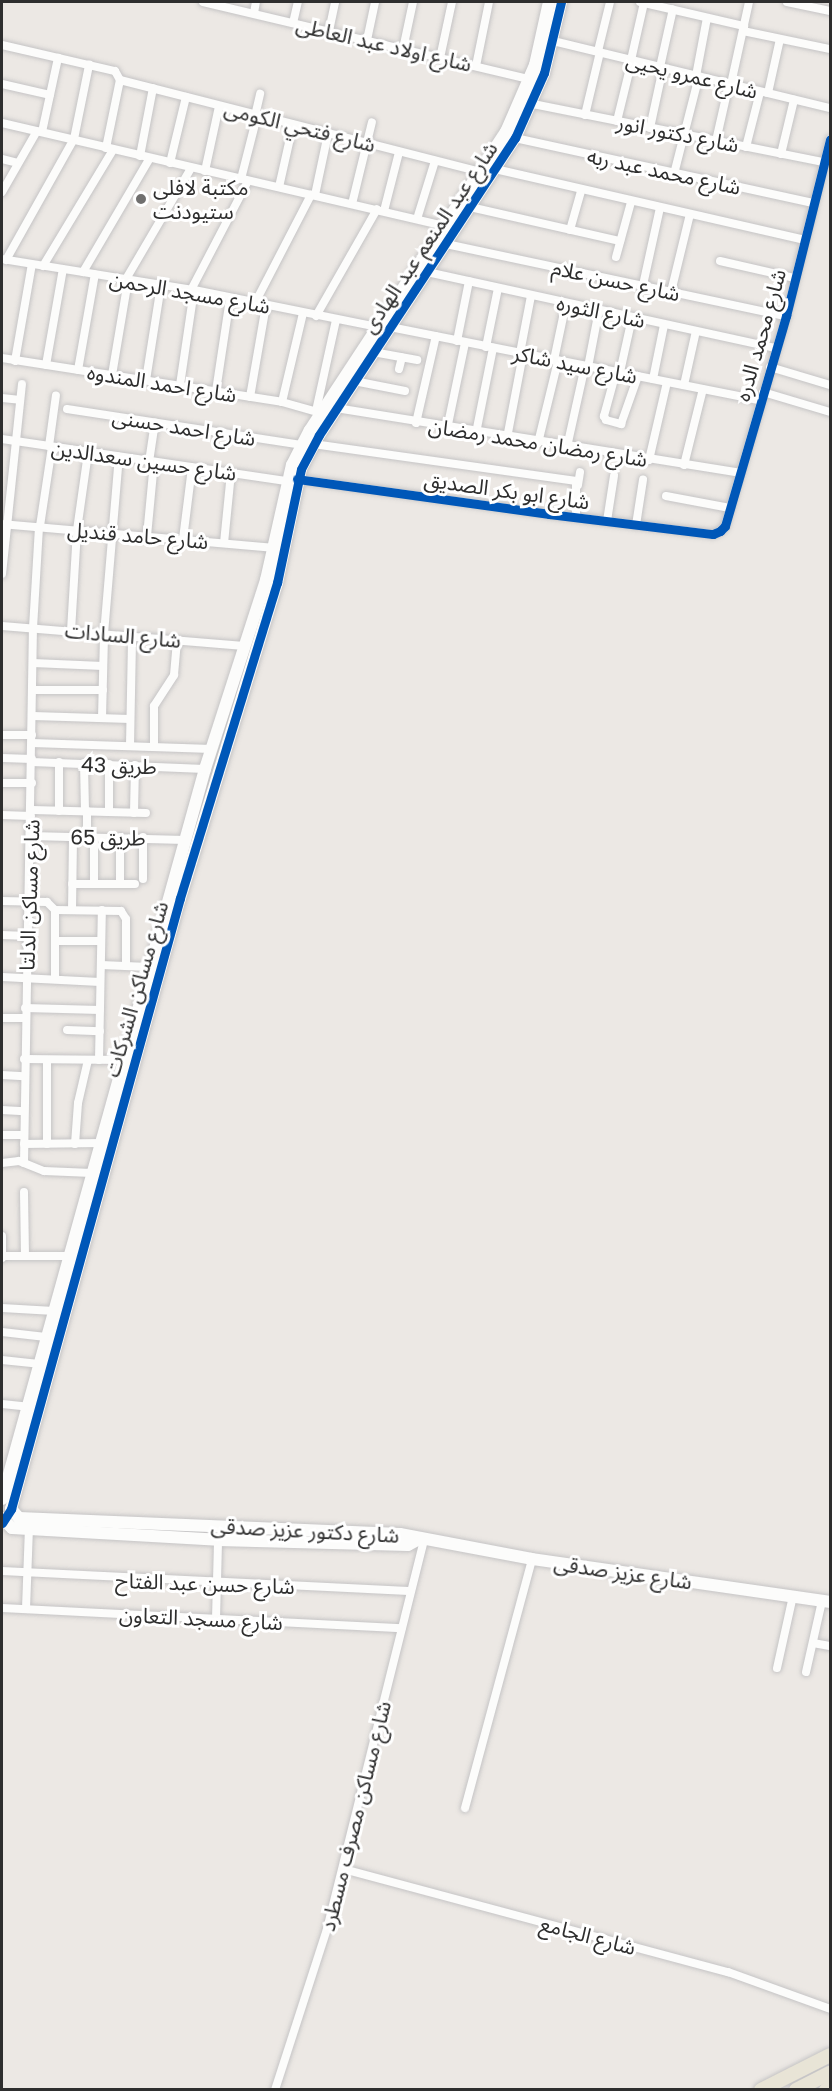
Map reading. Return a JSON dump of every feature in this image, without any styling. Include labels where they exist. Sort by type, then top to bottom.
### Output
[{"type":"main road","points":[[761,2090],[831,2055]]},
{"type":"main road","points":[[796,2090],[831,2073]]},
{"type":"main road","points":[[826,2090],[831,2087]]},
{"type":"street","name":"شارع اولاد عبد العاطى","points":[[203,2],[220,3],[254,14],[530,79]]},
{"type":"street","points":[[254,14],[256,2]]},
{"type":"street","points":[[293,23],[298,2]]},
{"type":"street","points":[[329,31],[336,2]]},
{"type":"street","points":[[367,40],[375,2]]},
{"type":"street","points":[[403,49],[413,2]]},
{"type":"street","points":[[440,58],[452,2]]},
{"type":"street","points":[[476,66],[489,2]]},
{"type":"street","name":"شارع عبد المنعم عبد الهادى","points":[[307,444],[336,408],[373,352],[384,327],[506,132],[530,79],[549,2]]},
{"type":"street","name":"شارع عبد المنعم عبد الهادى","points":[[292,480],[318,412],[427,272],[515,138],[533,104],[553,41],[561,2]]},
{"type":"street","points":[[585,115],[610,2]]},
{"type":"street","points":[[617,121],[642,2],[780,39],[831,49]]},
{"type":"street","points":[[716,141],[749,2]]},
{"type":"street","points":[[787,2],[831,11]]},
{"type":"street","points":[[650,128],[673,9]]},
{"type":"street","points":[[674,174],[697,76],[707,18]]},
{"type":"street","points":[[746,147],[780,39]]},
{"type":"street","name":"شارع عمرو يحيى","points":[[553,41],[831,108]]},
{"type":"street","name":"شارع فتحي الكومى","points":[[2,45],[115,71],[120,80],[480,172]]},
{"type":"street","points":[[2,192],[18,163],[40,132],[58,58]]},
{"type":"street","points":[[4,259],[74,139],[89,65]]},
{"type":"street","points":[[43,266],[109,149],[120,80]]},
{"type":"street","points":[[2,84],[50,95]]},
{"type":"street","points":[[140,156],[153,88]]},
{"type":"street","points":[[180,385],[192,290],[244,180],[260,94]]},
{"type":"street","points":[[170,163],[186,97]]},
{"type":"street","points":[[781,154],[794,100]]},
{"type":"street","name":"شارع دكتور انور","points":[[533,104],[822,162]]},
{"type":"street","points":[[205,171],[219,106]]},
{"type":"street","points":[[352,204],[372,122]]},
{"type":"street","points":[[2,123],[446,226]]},
{"type":"street","points":[[279,187],[293,125]]},
{"type":"street","points":[[255,303],[313,195],[328,134]]},
{"type":"street","name":"شارع محمد عبد ربه","points":[[515,138],[813,203]]},
{"type":"street","name":"شارع محمد الدره","points":[[713,534],[725,526],[786,316],[822,162],[831,139]]},
{"type":"street","points":[[316,316],[380,210],[399,152]]},
{"type":"street","points":[[83,272],[150,158]]},
{"type":"street","points":[[2,159],[18,163]]},
{"type":"street","points":[[417,219],[435,161]]},
{"type":"street","points":[[112,375],[127,279],[191,168]]},
{"type":"street","points":[[495,169],[581,191],[804,240]]},
{"type":"street","points":[[570,230],[581,191]]},
{"type":"street","points":[[616,257],[631,202]]},
{"type":"street","points":[[470,207],[620,241]]},
{"type":"street","points":[[642,285],[660,208]]},
{"type":"street","points":[[671,292],[690,214]]},
{"type":"street","name":"شارع حسن علام","points":[[446,244],[786,316]]},
{"type":"street","name":"شارع مسجد الرحمن","points":[[4,259],[192,290],[336,320],[384,327]]},
{"type":"street","points":[[720,261],[795,278]]},
{"type":"street","points":[[15,361],[32,264]]},
{"type":"street","points":[[46,365],[63,269]]},
{"type":"street","name":"شارع الثوره","points":[[427,272],[776,348]]},
{"type":"street","points":[[78,370],[95,274]]},
{"type":"street","points":[[447,429],[469,281]]},
{"type":"street","points":[[146,380],[160,285]]},
{"type":"street","points":[[476,433],[498,288]]},
{"type":"street","points":[[507,438],[531,296]]},
{"type":"street","points":[[216,391],[230,298]]},
{"type":"street","points":[[538,443],[566,303]]},
{"type":"street","points":[[250,397],[266,305]]},
{"type":"street","points":[[567,447],[599,310]]},
{"type":"street","points":[[282,402],[303,313]]},
{"type":"street","points":[[632,318],[606,420],[624,422],[638,376]]},
{"type":"street","points":[[318,412],[336,320]]},
{"type":"street","points":[[652,379],[664,325]]},
{"type":"street","name":"شارع سيد شاكر","points":[[384,327],[703,389],[761,396],[831,412]]},
{"type":"street","points":[[684,385],[696,332]]},
{"type":"street","points":[[416,423],[435,336]]},
{"type":"street","points":[[373,352],[417,360]]},
{"type":"street","points":[[399,369],[402,357]]},
{"type":"street","name":"شارع احمد المندوه","points":[[2,358],[282,402],[318,412]]},
{"type":"street","points":[[770,367],[831,385]]},
{"type":"street","points":[[354,381],[405,391]]},
{"type":"street","points":[[649,460],[667,382]]},
{"type":"street","points":[[2,573],[4,523],[22,384]]},
{"type":"street","points":[[684,465],[703,389]]},
{"type":"street","name":"شارع مساكن الدلتا","points":[[24,1163],[24,1018],[32,813],[33,628],[40,526],[56,394]]},
{"type":"street","points":[[2,398],[20,400]]},
{"type":"street","name":"شارع رمضان محمد رمضان","points":[[336,408],[447,429],[740,473]]},
{"type":"street","name":"شارع احمد حسنى","points":[[67,409],[578,484]]},
{"type":"street","points":[[147,536],[155,422]]},
{"type":"street","name":"شارع حسين سعدالدين","points":[[2,439],[192,468],[292,480]]},
{"type":"street","points":[[71,631],[77,530],[88,453]]},
{"type":"street","points":[[102,718],[104,634],[119,457]]},
{"type":"street","points":[[183,539],[192,468]]},
{"type":"street","points":[[576,517],[580,472]]},
{"type":"street","points":[[224,543],[231,473]]},
{"type":"street","points":[[607,521],[614,476]]},
{"type":"street","name":"شارع ابو بكر الصديق","points":[[292,480],[713,534]]},
{"type":"street","name":"شارع مساكن الشركات","points":[[2,1499],[33,1407],[175,897],[185,840],[274,548],[292,480]]},
{"type":"street","name":"شارع مساكن الشركات","points":[[11,1509],[33,1407],[39,1364],[149,967],[175,897],[278,583],[292,480]]},
{"type":"street","points":[[636,525],[642,480]]},
{"type":"street","points":[[666,496],[730,508]]},
{"type":"street","name":"شارع حامد قنديل","points":[[4,523],[274,548]]},
{"type":"street","name":"شارع السادات","points":[[2,626],[244,646]]},
{"type":"street","points":[[129,745],[132,636]]},
{"type":"street","points":[[154,745],[154,706],[174,675],[177,639]]},
{"type":"street","points":[[33,663],[103,666]]},
{"type":"street","points":[[33,690],[103,690]]},
{"type":"street","points":[[33,716],[130,719]]},
{"type":"street","points":[[2,735],[32,739],[212,749]]},
{"type":"street","name":"طريق 43","points":[[2,758],[205,769]]},
{"type":"street","points":[[59,762],[59,811]]},
{"type":"street","points":[[84,763],[86,811],[91,836],[94,884]]},
{"type":"street","points":[[109,812],[110,764]]},
{"type":"street","points":[[134,813],[135,765]]},
{"type":"street","points":[[2,783],[32,783]]},
{"type":"street","points":[[2,815],[59,811],[146,813]]},
{"type":"street","name":"طريق 65","points":[[31,836],[143,837],[185,840]]},
{"type":"street","points":[[72,910],[73,836]]},
{"type":"street","points":[[120,837],[120,884]]},
{"type":"street","points":[[72,884],[120,884],[139,881],[143,837]]},
{"type":"street","points":[[2,901],[50,902],[55,910],[55,979]]},
{"type":"street","points":[[55,910],[102,910],[124,914],[126,966]]},
{"type":"street","points":[[99,1060],[102,910]]},
{"type":"street","points":[[2,936],[28,936]]},
{"type":"street","points":[[55,941],[101,941]]},
{"type":"street","points":[[101,965],[149,967]]},
{"type":"street","points":[[2,977],[100,982]]},
{"type":"street","points":[[25,1005],[100,1008]]},
{"type":"street","points":[[2,1018],[24,1018]]},
{"type":"street","points":[[67,1030],[100,1031]]},
{"type":"street","points":[[24,1059],[124,1060]]},
{"type":"street","points":[[47,1060],[47,1144]]},
{"type":"street","points":[[75,1144],[78,1103],[88,1060]]},
{"type":"street","points":[[2,1074],[24,1076]]},
{"type":"street","points":[[2,1110],[24,1111]]},
{"type":"street","points":[[2,1135],[47,1144],[101,1143]]},
{"type":"street","points":[[2,1163],[24,1163],[44,1171],[92,1173]]},
{"type":"street","points":[[24,1192],[25,1255]]},
{"type":"street","points":[[2,1236],[2,1257],[69,1256]]},
{"type":"street","points":[[2,1308],[54,1311]]},
{"type":"street","points":[[2,1332],[46,1337]]},
{"type":"street","points":[[2,1360],[39,1364]]},
{"type":"street","points":[[2,1404],[33,1407]]},
{"type":"street","name":"شارع دكتور عزيز صدقى","points":[[11,1509],[19,1518],[400,1534],[420,1540],[408,1545],[218,1539],[12,1528],[2,1521],[11,1509]]},
{"type":"street","points":[[26,1609],[29,1529]]},
{"type":"street","points":[[216,1619],[218,1539]]},
{"type":"street","name":"شارع عزيز صدقى","points":[[420,1540],[532,1559],[826,1602]]},
{"type":"street","name":"شارع مساكن مصرف مسطرد","points":[[275,2090],[343,1869],[420,1540]]},
{"type":"street","points":[[465,1808],[532,1559]]},
{"type":"street","name":"شارع حسن عبد الفتاح","points":[[2,1571],[409,1591]]},
{"type":"street","points":[[777,1668],[792,1596]]},
{"type":"street","points":[[806,1672],[826,1602]]},
{"type":"street","name":"شارع مسجد التعاون","points":[[2,1608],[401,1628]]},
{"type":"street","points":[[813,1643],[831,1646]]},
{"type":"street","name":"شارع الجامع","points":[[343,1869],[728,1971],[831,2009]]},
{"type":"cycle path","points":[[2,1523],[11,1509],[180,898],[277,583],[301,469],[319,435],[515,138],[544,73],[561,2]]},
{"type":"cycle path","points":[[297,479],[549,514],[713,534],[720,531],[725,526],[786,316],[830,139]]},
{"type":"place","name":"مكتبة لافلى ستيودنت","points":[[141,199]]}]
